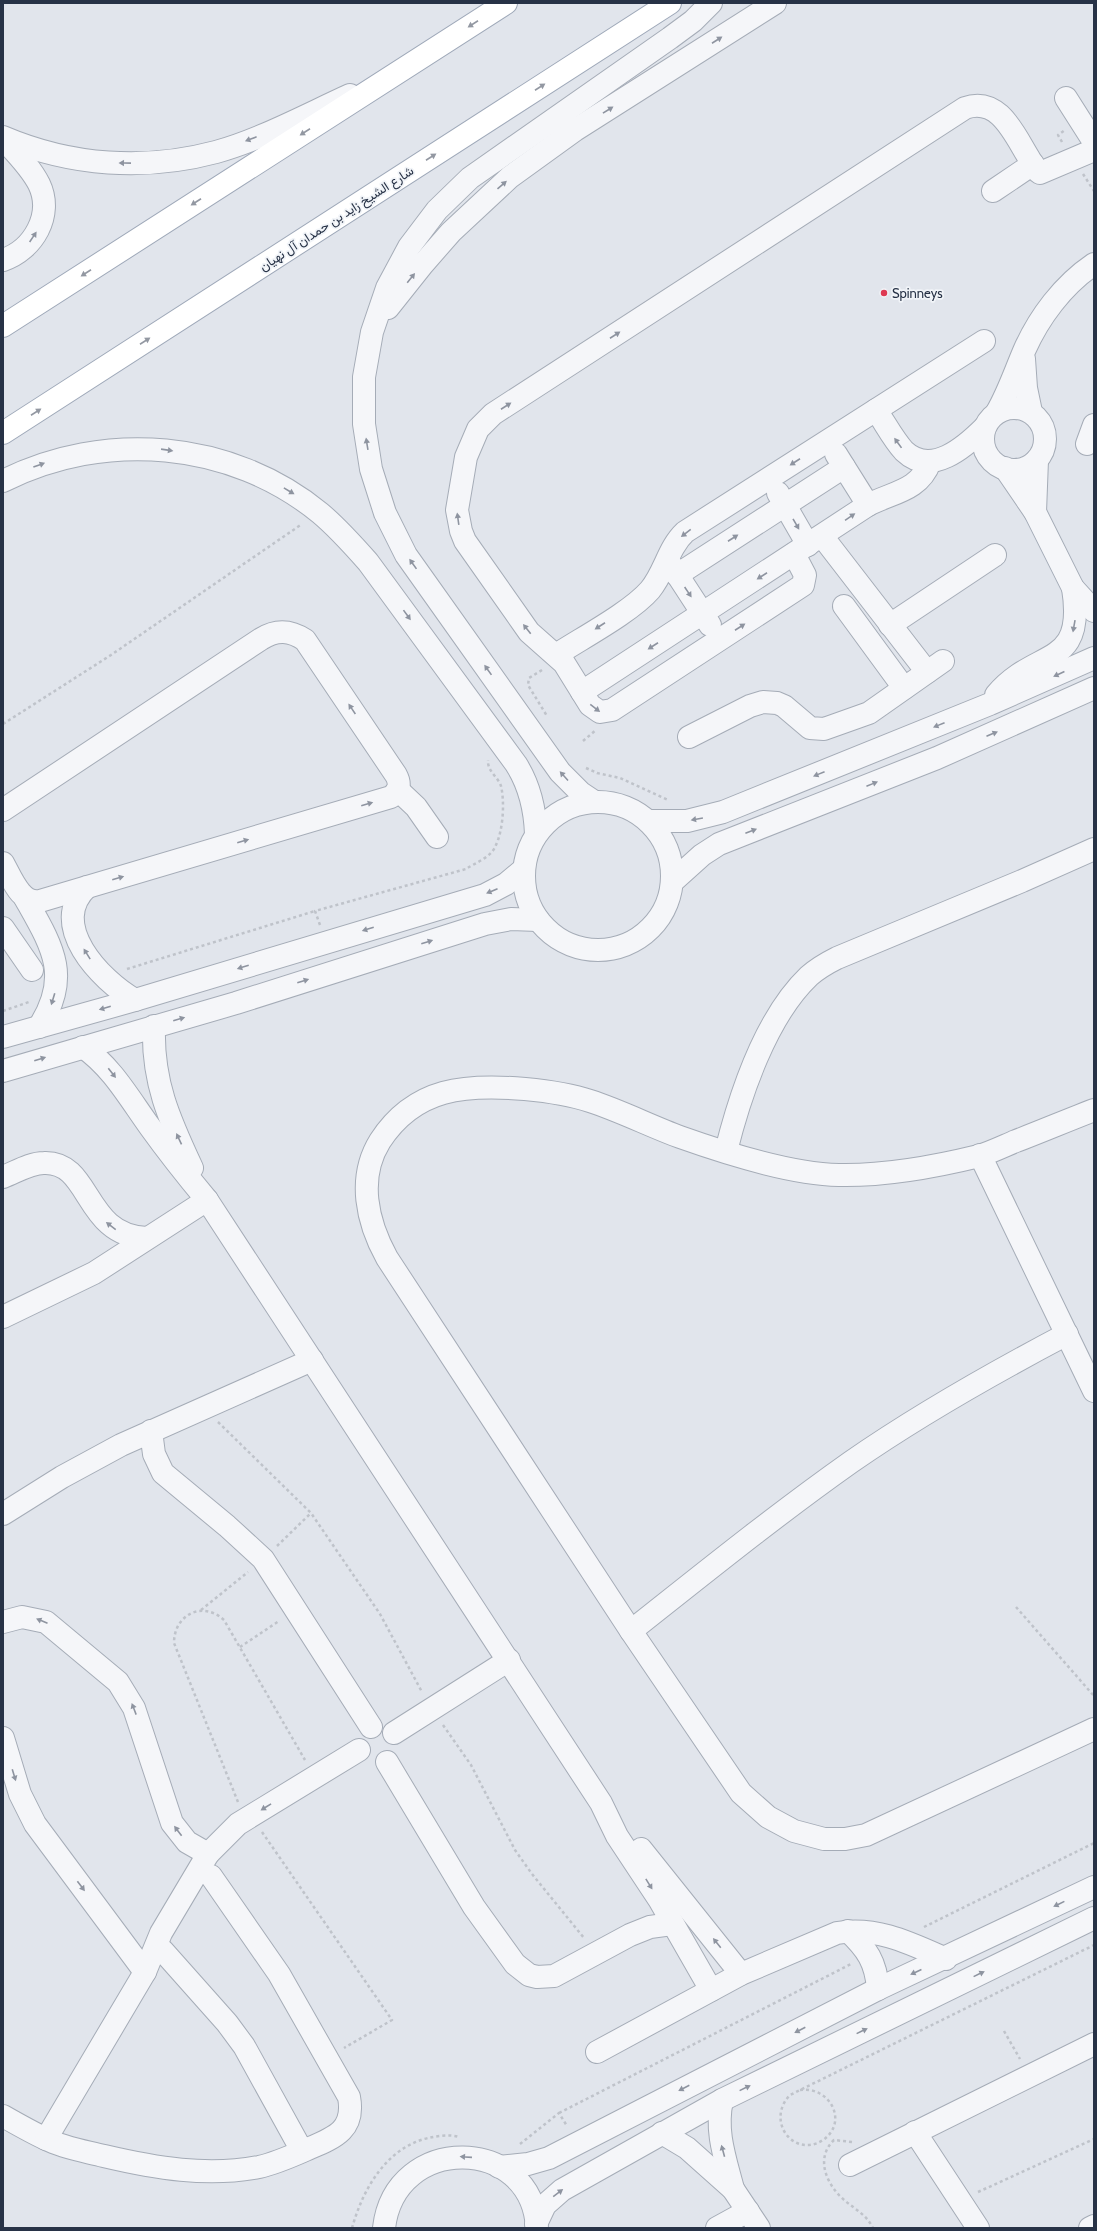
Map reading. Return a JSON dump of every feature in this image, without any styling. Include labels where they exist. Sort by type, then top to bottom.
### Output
[{"type":"main road","points":[[3,326],[506,3]]},
{"type":"main road","name":"شارع الشيخ زايد بن حمدان آل نهيان","points":[[3,433],[670,3]]},
{"type":"street","points":[[593,802],[581,793],[560,772],[406,555],[385,514],[371,469],[364,424],[364,378],[372,332],[390,281],[408,247],[437,210],[470,178],[687,25],[711,3]]},
{"type":"street","points":[[372,332],[396,297],[427,258],[480,204],[510,178],[575,130],[775,3]]},
{"type":"street","points":[[3,138],[25,147],[62,157],[101,163],[140,164],[179,160],[217,151],[254,138],[390,78]]},
{"type":"street","points":[[1066,98],[1094,142]]},
{"type":"street","points":[[808,545],[803,585],[609,712],[600,712],[593,708],[582,692],[572,673],[526,628],[465,541],[461,531],[457,510],[466,457],[473,438],[485,421],[965,108],[980,105],[987,106],[1000,114],[1037,171],[1042,173],[1094,150]]},
{"type":"street","points":[[3,138],[30,170],[40,186],[44,204],[42,222],[34,238],[21,252],[3,260]]},
{"type":"street","points":[[993,191],[1033,164]]},
{"type":"street","points":[[1094,264],[1057,298],[1033,333],[1012,383],[991,420],[983,442],[988,456],[999,465],[1035,512],[1073,588],[1094,611]]},
{"type":"street","points":[[719,640],[672,567],[674,545],[685,532],[984,341]]},
{"type":"street","points":[[1024,352],[1024,376],[1031,412]]},
{"type":"street","points":[[582,692],[868,505],[913,486],[940,459],[968,443],[991,420],[1010,407],[1018,407],[1031,412],[1042,424],[1046,439],[1045,447],[1037,460],[1025,468],[940,459],[905,452],[876,410]]},
{"type":"street","points":[[828,441],[868,505]]},
{"type":"street","points":[[3,481],[54,460],[88,452],[123,449],[158,449],[193,454],[227,462],[260,476],[291,492],[319,512],[345,536],[368,562],[505,748],[524,777],[529,790],[534,804],[536,834]]},
{"type":"street","points":[[1035,512],[1037,460]]},
{"type":"street","points":[[554,654],[641,599],[672,567],[785,505],[844,467]]},
{"type":"street","points":[[689,738],[750,706],[763,702],[777,703],[784,706],[810,728],[824,729],[869,713],[935,666],[890,625],[808,545],[770,478]]},
{"type":"street","points":[[890,625],[995,555]]},
{"type":"street","points":[[990,704],[1016,676],[1057,653],[1070,639],[1075,625],[1073,588]]},
{"type":"street","points":[[844,606],[904,688]]},
{"type":"street","points":[[3,810],[262,639],[279,631],[297,635],[311,648],[399,780],[398,790],[391,797],[37,902],[25,898]]},
{"type":"street","points":[[649,821],[686,821],[724,812],[990,704],[1094,658]]},
{"type":"street","points":[[672,882],[702,855],[719,844],[931,760],[1094,688]]},
{"type":"street","points":[[398,790],[416,806],[437,837]]},
{"type":"street","points":[[593,802],[623,806],[637,812],[649,821],[665,843],[670,855],[672,882],[669,898],[662,913],[653,926],[640,937],[616,947],[594,950],[578,947],[563,941],[549,932],[538,920],[526,896],[524,869],[528,851],[536,834],[555,814],[580,804],[593,802]]},
{"type":"street","points":[[726,1151],[734,1120],[758,1058],[789,1000],[810,975],[837,958],[1022,882],[1094,849]]},
{"type":"street","points":[[3,863],[41,926],[53,951],[58,974],[53,1002],[39,1027]]},
{"type":"street","points":[[3,1037],[135,1000],[485,894],[506,884],[524,869]]},
{"type":"street","points":[[87,887],[80,894],[72,912],[74,932],[101,975],[111,985],[135,1000]]},
{"type":"street","points":[[32,970],[9,937],[41,926],[50,914],[72,912]]},
{"type":"street","points":[[3,1071],[236,1003],[485,924],[511,919],[538,920]]},
{"type":"street","points":[[154,1026],[154,1057],[159,1087],[175,1132],[207,1200]]},
{"type":"street","points":[[83,1047],[110,1070],[150,1128],[207,1200],[509,1660],[601,1803],[611,1825],[660,1901],[711,1990]]},
{"type":"street","points":[[1094,1110],[980,1155],[902,1171],[870,1175],[837,1175],[805,1172],[679,1137],[589,1100],[535,1090],[480,1087],[459,1088],[438,1093],[419,1102],[402,1114],[380,1142],[369,1167],[367,1183],[369,1214],[379,1244],[631,1631],[741,1793],[768,1817],[787,1828],[809,1836],[845,1838],[866,1835],[1094,1729]]},
{"type":"street","points":[[980,1155],[1094,1391]]},
{"type":"street","points":[[3,1177],[35,1164],[47,1163],[59,1165],[73,1174],[107,1224],[130,1236],[147,1238]]},
{"type":"street","points":[[3,1317],[94,1274],[207,1200]]},
{"type":"street","points":[[631,1631],[709,1569],[852,1462],[953,1397],[1067,1334]]},
{"type":"street","points":[[3,1514],[91,1460],[151,1431],[312,1360]]},
{"type":"street","points":[[151,1431],[154,1454],[163,1473],[263,1559],[371,1726]]},
{"type":"street","points":[[3,1622],[22,1617],[46,1622],[118,1682],[134,1708],[172,1822],[187,1842],[208,1854]]},
{"type":"street","points":[[394,1733],[509,1660]]},
{"type":"street","points":[[371,1726],[384,1726],[394,1733],[398,1746],[393,1758],[388,1762],[377,1765],[363,1755],[360,1736],[371,1726]]},
{"type":"street","points":[[3,1738],[20,1794],[35,1824],[145,1972]]},
{"type":"street","points":[[145,1972],[163,1950],[226,1853],[242,1839],[252,1824],[315,1777],[363,1755]]},
{"type":"street","points":[[46,2139],[145,1972],[161,1933],[208,1854],[228,1833],[252,1824],[363,1755]]},
{"type":"street","points":[[388,1762],[464,1892],[521,1970],[533,1976],[546,1978],[554,1976],[640,1930],[672,1924]]},
{"type":"street","points":[[601,1803],[625,1829],[741,1974]]},
{"type":"street","points":[[3,2116],[46,2139],[64,2146],[135,2163],[189,2171],[244,2169],[261,2166],[302,2151],[340,2133],[350,2116],[349,2097],[279,1974],[211,1876]]},
{"type":"street","points":[[499,2167],[528,2164],[549,2158],[878,1989],[1094,1887]]},
{"type":"street","points":[[537,2226],[545,2205],[562,2190],[662,2133],[722,2100],[1094,1918]]},
{"type":"street","points":[[848,1931],[864,1946],[869,1955],[877,1974],[878,1989]]},
{"type":"street","points":[[597,2052],[741,1974],[814,1941],[848,1931],[875,1932],[900,1939],[946,1958]]},
{"type":"street","points":[[163,1950],[227,2023],[244,2046],[302,2151]]},
{"type":"street","points":[[850,2165],[1028,2075],[1094,2044]]},
{"type":"street","points":[[722,2100],[719,2113],[720,2140],[733,2189]]},
{"type":"street","points":[[915,2132],[978,2228]]},
{"type":"street","points":[[662,2133],[686,2148],[733,2189],[753,2219],[717,2228]]},
{"type":"street","points":[[384,2228],[389,2207],[399,2188],[408,2178],[425,2166],[445,2158],[459,2157],[473,2158],[499,2167],[511,2175],[524,2191],[534,2210],[537,2226]]},
{"type":"street","points":[[1090,2228],[1094,2226]]},
{"type":"path","points":[[3,724],[111,654],[319,512]]},
{"type":"path","points":[[530,730],[550,722],[528,685],[529,678],[546,669],[554,654]]},
{"type":"path","points":[[101,975],[136,967],[169,955],[315,911],[466,869],[485,858],[495,848],[503,815],[501,785],[487,765],[488,759],[505,748]]},
{"type":"path","points":[[582,767],[597,773],[620,778],[667,800],[674,800]]},
{"type":"path","points":[[315,911],[326,942]]},
{"type":"path","points":[[3,1011],[30,1002],[34,996]]},
{"type":"path","points":[[203,1408],[311,1513],[380,1614],[432,1709],[467,1757],[524,1862],[596,1953]]},
{"type":"path","points":[[1016,1607],[1094,1696]]},
{"type":"path","points":[[315,1777],[224,1620],[219,1615],[207,1610],[193,1612],[186,1615],[176,1628],[174,1635],[176,1650],[252,1824],[392,2020],[328,2058]]},
{"type":"path","points":[[240,1646],[295,1610]]},
{"type":"path","points":[[900,1939],[1094,1843]]},
{"type":"path","points":[[800,2090],[812,2090],[823,2094],[834,2108],[835,2120],[831,2131],[822,2140],[812,2144],[800,2143],[789,2138],[780,2122],[782,2105],[790,2095],[800,2090],[1094,1945]]},
{"type":"path","points":[[559,2113],[869,1955]]},
{"type":"path","points":[[1004,2031],[1028,2075]]},
{"type":"path","points":[[960,2200],[1094,2139]]},
{"type":"place","name":"Spinneys","points":[[884,293]]}]
